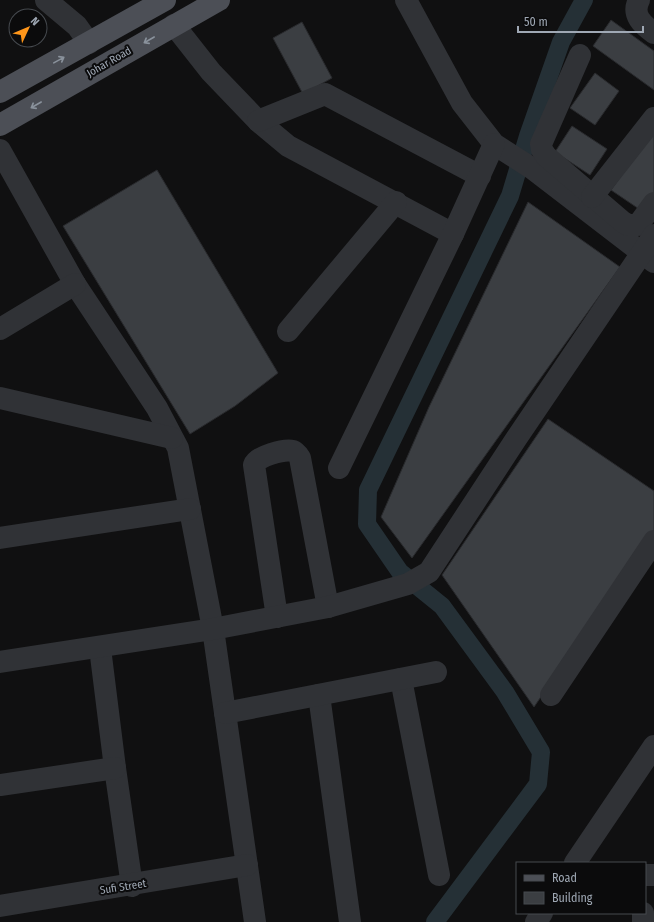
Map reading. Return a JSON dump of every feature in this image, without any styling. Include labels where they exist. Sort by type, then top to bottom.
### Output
[{"type":"main road","name":"Johar Road","points":[[0,125],[219,0]]},
{"type":"main road","points":[[0,92],[89,43],[159,1]]},
{"type":"street","points":[[46,0],[77,26],[89,43]]},
{"type":"street","points":[[406,0],[462,103],[502,149],[533,169],[648,258]]},
{"type":"street","points":[[638,0],[636,6],[637,14],[642,24],[654,33]]},
{"type":"street","points":[[174,25],[211,72],[258,121],[288,146],[396,202],[453,234]]},
{"type":"street","points":[[580,56],[541,144],[542,150],[546,156],[592,197],[623,222],[633,226],[638,225],[654,203]]},
{"type":"street","points":[[258,121],[325,94],[480,176]]},
{"type":"street","points":[[592,197],[654,118]]},
{"type":"street","points":[[339,468],[480,176],[502,149]]},
{"type":"street","points":[[0,150],[75,284],[157,408],[178,448],[213,629],[255,922]]},
{"type":"street","points":[[288,331],[396,202]]},
{"type":"street","points":[[0,662],[100,648],[213,629],[328,607],[414,581],[429,572],[516,439],[648,258],[654,235]]},
{"type":"street","points":[[0,329],[75,284]]},
{"type":"street","points":[[0,398],[172,438]]},
{"type":"street","points":[[277,617],[254,465],[255,461],[261,457],[290,451],[297,454],[300,458],[328,607]]},
{"type":"street","points":[[0,538],[190,509]]},
{"type":"street","points":[[551,695],[654,541]]},
{"type":"street","points":[[100,648],[132,886]]},
{"type":"street","points":[[225,713],[436,672]]},
{"type":"street","points":[[401,679],[439,875]]},
{"type":"street","points":[[319,695],[350,922]]},
{"type":"street","points":[[576,862],[654,746]]},
{"type":"street","points":[[0,785],[115,768]]},
{"type":"street","name":"Sufi Street","points":[[0,906],[132,886],[247,865]]},
{"type":"building","points":[[611,20],[654,51],[654,90],[593,46]]},
{"type":"building","points":[[302,22],[332,78],[303,94],[273,38]]},
{"type":"building","points":[[595,73],[619,91],[595,125],[570,108]]},
{"type":"building","points":[[572,126],[607,149],[590,175],[555,152]]},
{"type":"building","points":[[654,130],[654,194],[642,211],[611,190]]},
{"type":"building","points":[[157,170],[278,373],[235,406],[190,434],[63,226]]},
{"type":"building","points":[[528,202],[620,267],[412,558],[381,517],[429,407]]},
{"type":"building","points":[[548,419],[654,491],[654,530],[534,707],[442,575]]},
{"type":"waterway","points":[[435,922],[538,784],[541,752],[505,692],[442,606],[400,572],[367,524],[368,490],[510,196],[528,136],[561,42],[584,0]]}]
